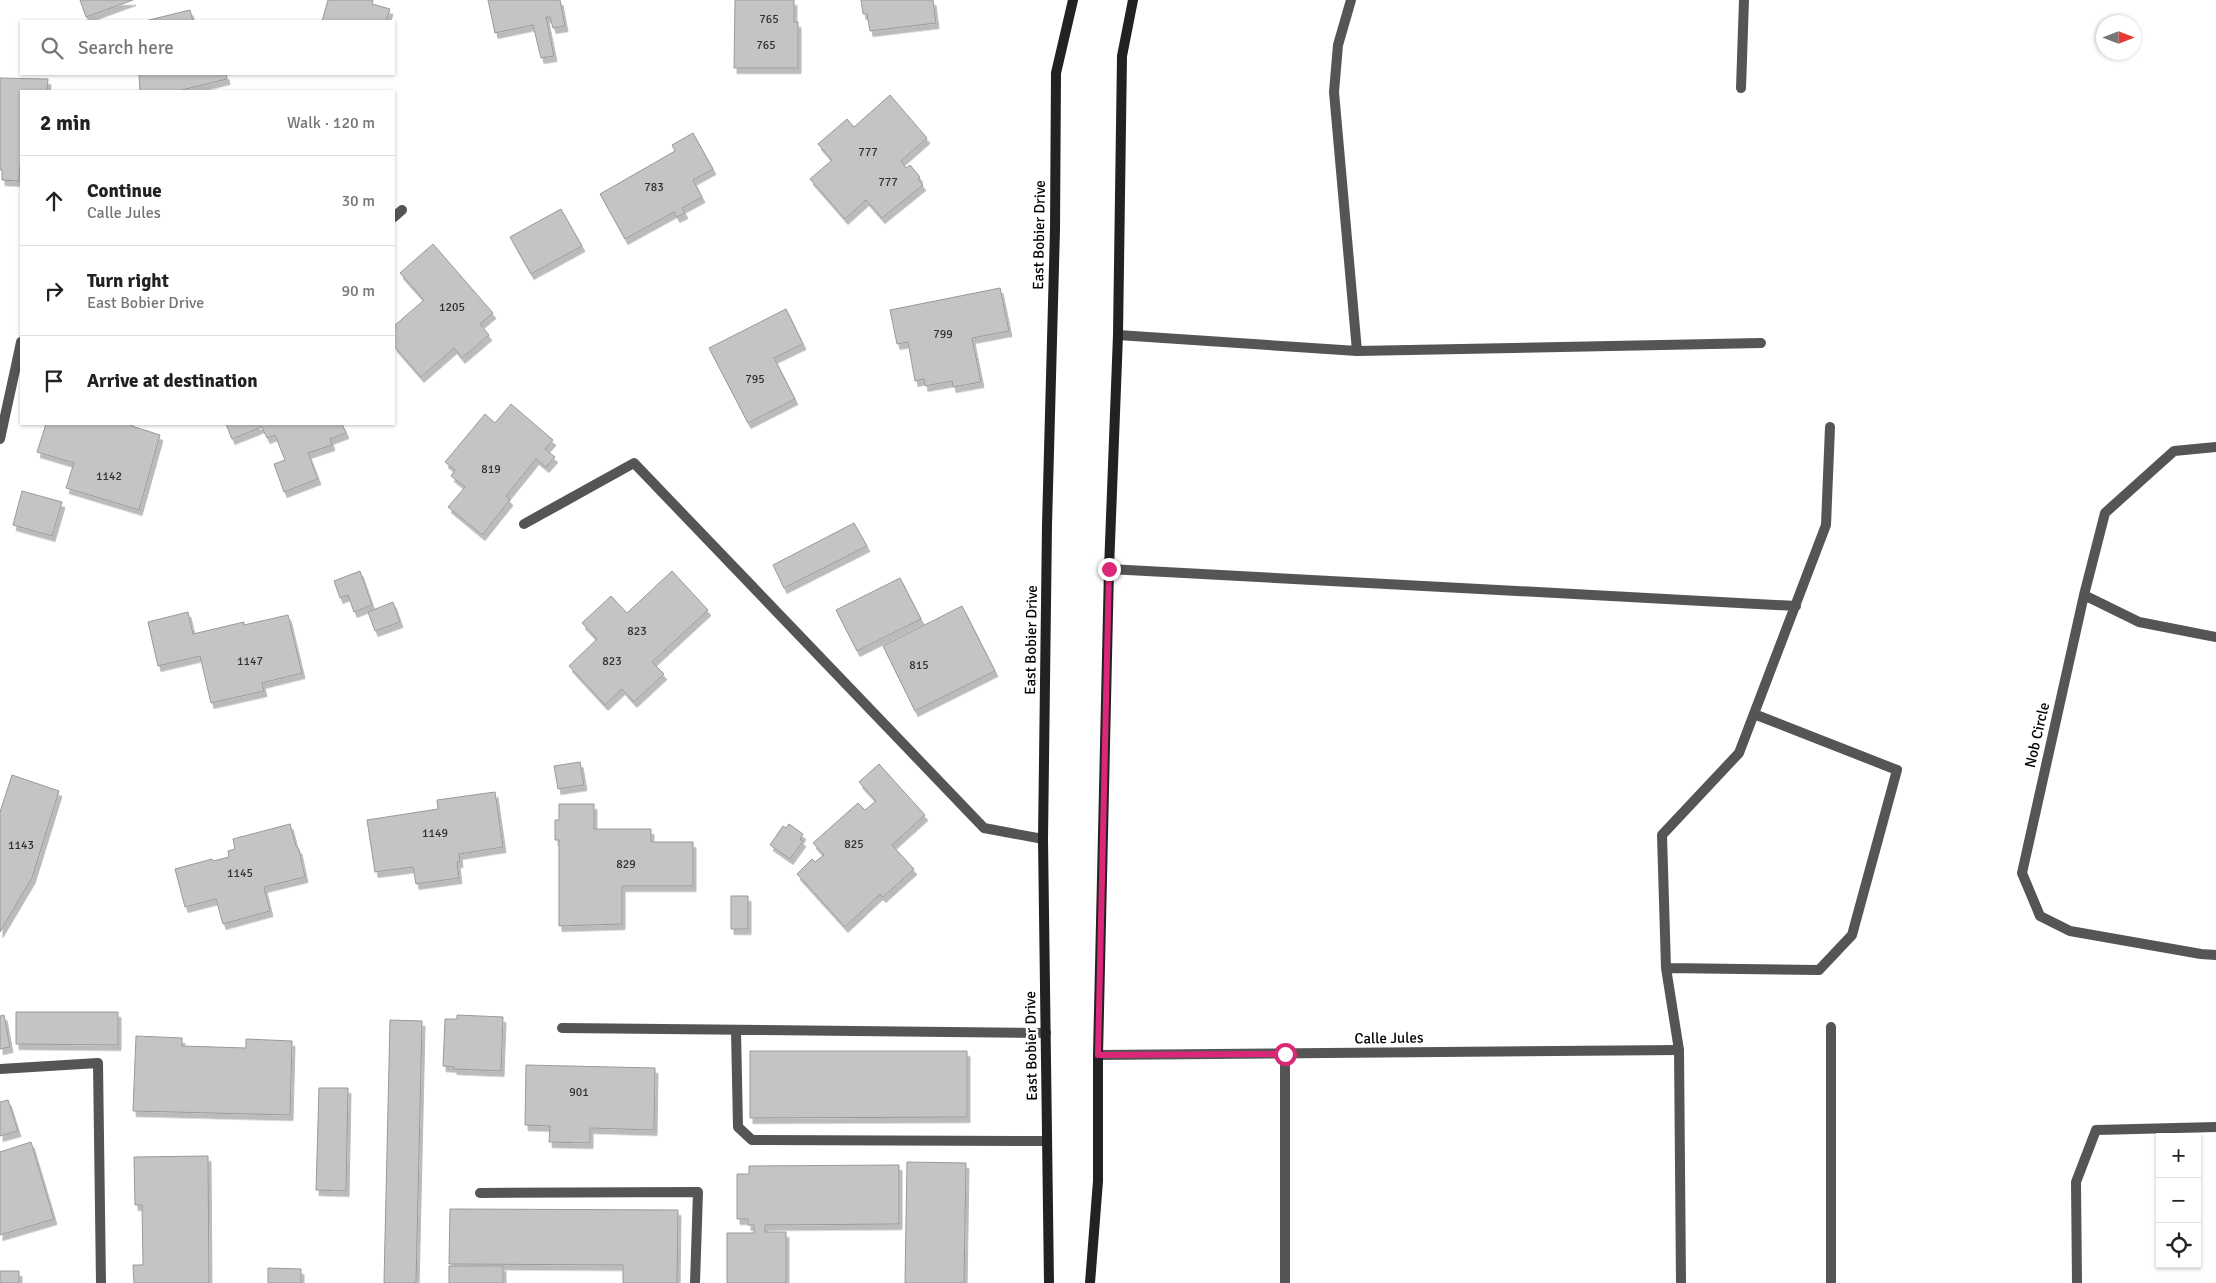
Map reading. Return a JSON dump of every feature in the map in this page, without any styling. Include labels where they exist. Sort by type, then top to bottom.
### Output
[{"type":"main road","name":"East Bobier Drive","points":[[1048,1283],[1043,839],[1056,73],[1073,0]]},
{"type":"main road","points":[[1090,1283],[1098,1181],[1098,1055],[1109,569],[1118,335],[1122,56],[1133,0]]},
{"type":"street","points":[[1351,0],[1338,45],[1334,92],[1356,351]]},
{"type":"street","points":[[1741,88],[1744,0]]},
{"type":"street","points":[[1118,335],[1356,351],[1762,343]]},
{"type":"street","points":[[0,439],[19,361]]},
{"type":"street","points":[[1681,1283],[1679,1050],[1666,968],[1662,835],[1738,753],[1826,525],[1830,427]]},
{"type":"street","name":"Nob Circle","points":[[2216,447],[2174,451],[2105,513],[2084,595],[2022,873],[2040,916],[2070,931],[2216,955]]},
{"type":"street","points":[[524,524],[634,463],[984,828],[1043,839]]},
{"type":"street","points":[[1109,569],[1796,606]]},
{"type":"street","points":[[2084,595],[2139,622],[2216,637]]},
{"type":"street","points":[[1666,968],[1819,970],[1852,935],[1897,770],[1754,714]]},
{"type":"street","points":[[1832,1027],[1832,1283]]},
{"type":"street","points":[[562,1028],[1046,1032]]},
{"type":"street","points":[[736,1030],[738,1127],[752,1140],[1046,1141]]},
{"type":"street","name":"Calle Jules","points":[[1098,1055],[1679,1050]]},
{"type":"street","points":[[1285,1054],[1285,1283]]},
{"type":"street","points":[[0,1068],[98,1064],[101,1283]]},
{"type":"street","points":[[2077,1283],[2076,1182],[2096,1130],[2216,1127]]},
{"type":"street","points":[[480,1193],[698,1192],[695,1283]]},
{"type":"building","points":[[80,0],[133,0],[86,17]]},
{"type":"building","points":[[328,0],[373,0],[372,4],[390,9],[386,20],[322,20]]},
{"type":"building","points":[[488,0],[560,0],[565,26],[553,28],[550,17],[546,17],[554,56],[541,58],[533,25],[495,33]]},
{"type":"building","points":[[735,0],[794,0],[794,22],[798,22],[798,68],[734,68]]},
{"type":"building","points":[[861,0],[933,0],[936,23],[870,31],[867,14],[863,14]]},
{"type":"building","points":[[190,10],[193,20],[149,20]]},
{"type":"building","points":[[139,75],[226,75],[227,79],[182,90],[140,90]]},
{"type":"building","points":[[0,78],[48,79],[47,90],[20,90],[19,181],[2,180],[2,170],[0,170]]},
{"type":"building","points":[[890,95],[927,138],[901,161],[906,168],[910,165],[920,177],[918,179],[923,185],[882,218],[866,200],[845,219],[810,179],[832,160],[818,144],[847,119],[854,127]]},
{"type":"building","points":[[693,133],[713,169],[693,180],[702,197],[682,208],[685,213],[677,217],[674,212],[625,239],[600,194],[675,151],[672,145]]},
{"type":"building","points":[[561,209],[582,246],[531,274],[510,237]]},
{"type":"building","points":[[433,244],[493,313],[480,324],[489,335],[462,358],[454,348],[421,377],[395,347],[395,325],[424,300],[400,273]]},
{"type":"building","points":[[1000,288],[1009,331],[972,338],[981,382],[953,387],[952,381],[925,386],[924,379],[915,381],[908,342],[897,344],[890,310]]},
{"type":"building","points":[[786,309],[803,344],[774,358],[795,399],[748,423],[709,348]]},
{"type":"building","points":[[511,404],[553,440],[545,449],[555,457],[546,467],[536,459],[506,496],[510,500],[482,535],[448,507],[465,487],[451,476],[455,470],[445,462],[485,414],[495,423]]},
{"type":"building","points":[[46,425],[132,425],[160,435],[139,510],[66,488],[74,463],[37,452]]},
{"type":"building","points":[[226,425],[342,425],[346,433],[330,439],[332,445],[308,453],[318,479],[284,492],[274,464],[285,460],[275,435],[267,438],[262,427],[232,439]]},
{"type":"building","points":[[22,491],[62,502],[52,536],[13,525]]},
{"type":"building","points":[[854,523],[867,546],[784,588],[773,565]]},
{"type":"building","points":[[360,571],[372,605],[354,612],[348,595],[340,598],[334,581]]},
{"type":"building","points":[[672,571],[708,610],[652,662],[664,674],[634,702],[622,689],[605,705],[569,666],[597,639],[582,623],[611,596],[627,613]]},
{"type":"building","points":[[900,578],[921,619],[857,651],[836,610]]},
{"type":"building","points":[[393,602],[400,622],[375,631],[368,612]]},
{"type":"building","points":[[962,606],[995,671],[915,711],[883,646]]},
{"type":"building","points":[[188,612],[193,634],[244,622],[244,625],[288,615],[302,673],[262,683],[264,691],[211,703],[200,656],[158,666],[148,622]]},
{"type":"building","points":[[580,762],[584,785],[558,789],[554,766]]},
{"type":"building","points":[[879,764],[925,815],[892,845],[914,869],[883,897],[880,894],[845,927],[797,874],[812,859],[815,862],[824,855],[813,843],[858,803],[865,810],[876,801],[859,782]]},
{"type":"building","points":[[12,775],[59,791],[32,878],[0,932],[0,812]]},
{"type":"building","points":[[495,792],[503,847],[459,854],[460,862],[457,862],[459,878],[416,884],[413,867],[375,872],[367,820],[438,809],[437,800]]},
{"type":"building","points":[[559,804],[594,804],[594,829],[651,829],[651,842],[693,842],[693,886],[622,886],[622,924],[559,926],[559,840],[555,840],[555,820],[559,820]]},
{"type":"building","points":[[290,824],[296,846],[299,849],[305,877],[264,887],[270,911],[223,924],[216,899],[185,907],[175,869],[212,859],[213,861],[229,857],[228,851],[235,849],[233,839]]},
{"type":"building","points":[[789,824],[803,834],[800,839],[803,841],[790,859],[770,845],[783,826],[786,828]]},
{"type":"building","points":[[731,896],[748,896],[748,929],[731,929]]},
{"type":"building","points":[[16,1012],[118,1012],[118,1045],[16,1044]]},
{"type":"building","points":[[4,1015],[10,1047],[0,1049],[0,1016]]},
{"type":"building","points":[[457,1015],[503,1017],[501,1071],[454,1069],[454,1067],[443,1066],[445,1019],[457,1019]]},
{"type":"building","points":[[390,1020],[422,1021],[416,1283],[384,1283]]},
{"type":"building","points":[[136,1036],[182,1038],[182,1046],[246,1048],[246,1039],[292,1041],[290,1115],[133,1111]]},
{"type":"building","points":[[750,1051],[967,1051],[967,1117],[750,1118]]},
{"type":"building","points":[[526,1065],[655,1068],[654,1130],[590,1128],[590,1143],[549,1142],[550,1126],[525,1125]]},
{"type":"building","points":[[319,1088],[348,1088],[346,1191],[316,1190]]},
{"type":"building","points":[[8,1100],[18,1131],[0,1136],[0,1102]]},
{"type":"building","points":[[31,1142],[54,1219],[0,1235],[0,1152]]},
{"type":"building","points":[[208,1156],[209,1283],[134,1283],[133,1265],[143,1265],[142,1205],[135,1205],[134,1157]]},
{"type":"building","points":[[907,1162],[966,1163],[964,1283],[905,1283]]},
{"type":"building","points":[[899,1165],[899,1224],[765,1225],[765,1232],[786,1232],[786,1283],[727,1283],[727,1233],[754,1233],[754,1225],[748,1225],[748,1219],[737,1219],[737,1174],[749,1174],[749,1166]]},
{"type":"building","points":[[450,1209],[678,1210],[677,1283],[623,1283],[623,1265],[449,1264]]},
{"type":"building","points":[[449,1266],[503,1266],[503,1283],[449,1283]]},
{"type":"building","points":[[268,1268],[301,1269],[301,1283],[268,1283]]},
{"type":"building","points":[[0,1271],[19,1271],[19,1283],[0,1283]]},
{"type":"route","points":[[1109,569],[1098,1055],[1285,1054]]}]
